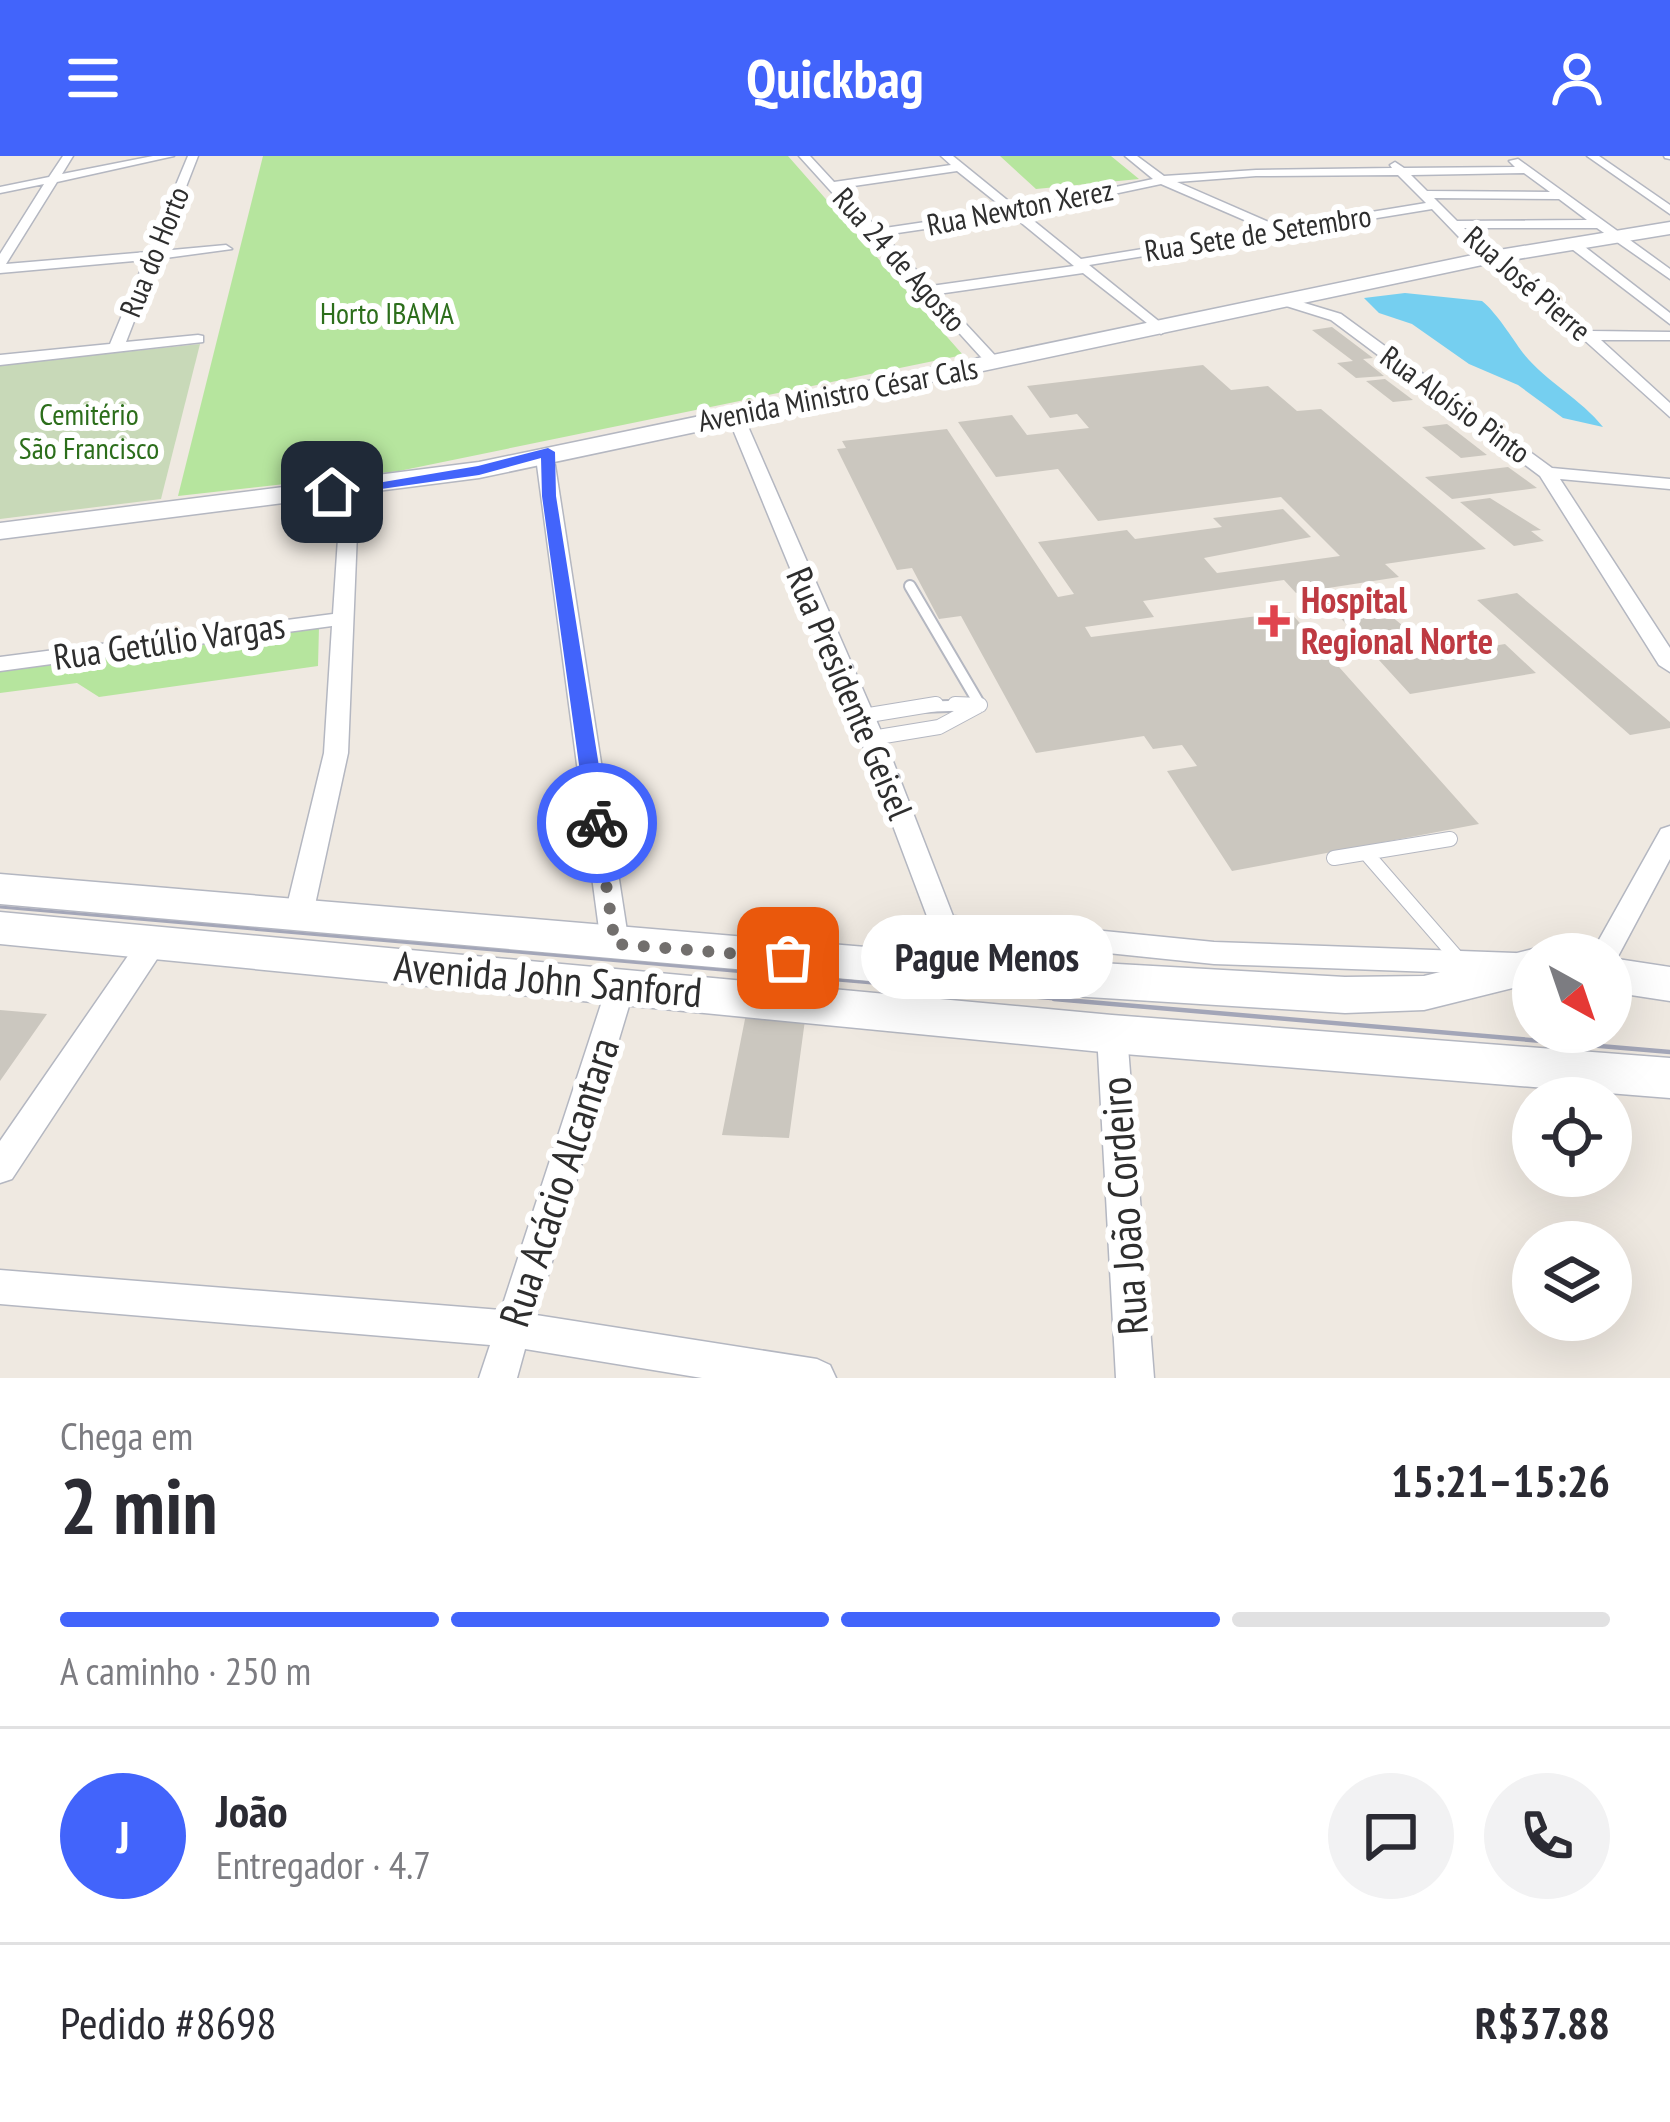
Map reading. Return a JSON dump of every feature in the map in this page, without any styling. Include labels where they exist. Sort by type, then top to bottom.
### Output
[{"type":"main road","name":"Avenida Ministro César Cals","points":[[0,531],[379,486],[547,459],[735,415],[1572,243],[1606,230],[1670,228]]},
{"type":"main road","name":"Avenida Ministro César Cals","points":[[0,549],[499,487],[547,459]]},
{"type":"main road","name":"Avenida John Sanford","points":[[0,889],[299,914],[618,965],[1112,1034],[1670,1078]]},
{"type":"main road","name":"Avenida John Sanford","points":[[0,928],[153,942],[618,965],[961,972],[1387,996],[1459,986],[1512,971]]},
{"type":"main road","points":[[1632,978],[1670,984]]},
{"type":"street","points":[[0,266],[68,156]]},
{"type":"street","points":[[0,190],[169,156]]},
{"type":"street","name":"Rua do Horto","points":[[116,348],[193,156]]},
{"type":"street","name":"Rua 24 de Agosto","points":[[804,156],[995,364]]},
{"type":"street","points":[[946,156],[1161,330]]},
{"type":"street","points":[[1130,156],[1162,180],[1279,231]]},
{"type":"street","name":"Rua José Pierre","points":[[1384,156],[1487,257],[1587,334],[1670,412]]},
{"type":"street","points":[[1507,156],[1670,275]]},
{"type":"street","points":[[1592,156],[1670,210]]},
{"type":"street","points":[[831,186],[960,166]]},
{"type":"street","name":"Rua Newton Xerez","points":[[874,233],[1018,211],[1162,180],[1525,170]]},
{"type":"street","points":[[0,176],[39,203]]},
{"type":"street","name":"Rua Sete de Setembro","points":[[927,291],[1433,200],[1559,196]]},
{"type":"street","points":[[1458,224],[1606,230]]},
{"type":"street","points":[[1572,243],[1670,320]]},
{"type":"street","points":[[0,266],[226,250]]},
{"type":"street","name":"Rua Aloísio Pinto","points":[[1288,302],[1336,317],[1547,473],[1670,665]]},
{"type":"street","points":[[1587,334],[1670,336]]},
{"type":"street","points":[[0,360],[198,340]]},
{"type":"street","name":"Rua Presidente Geisel","points":[[735,415],[867,727],[961,972]]},
{"type":"street","points":[[547,459],[618,965]]},
{"type":"street","points":[[1547,473],[1670,484]]},
{"type":"street","points":[[299,914],[334,773],[339,619],[349,508]]},
{"type":"street","name":"Rua Getúlio Vargas","points":[[0,664],[339,619]]},
{"type":"street","points":[[1616,933],[1670,835]]},
{"type":"street","points":[[944,926],[1214,952],[1512,964]]},
{"type":"street","points":[[0,1168],[153,942]]},
{"type":"street","name":"Rua Acácio Alcantara","points":[[498,1378],[618,965]]},
{"type":"street","name":"Rua João Cordeiro","points":[[1112,1034],[1136,1378]]},
{"type":"street","points":[[0,1287],[512,1329],[817,1378]]},
{"type":"lane","points":[[910,586],[980,705]]},
{"type":"lane","points":[[867,727],[940,703],[980,705]]},
{"type":"lane","points":[[867,727],[939,727],[980,705]]},
{"type":"lane","points":[[1334,858],[1450,838]]},
{"type":"lane","points":[[1366,853],[1460,959]]},
{"type":"green space","name":"Horto IBAMA","points":[[263,156],[788,156],[963,355],[399,471],[178,496]]},
{"type":"green space","points":[[1000,156],[1111,156],[1139,179],[1036,189]]},
{"type":"green space","name":"Cemitério São Francisco","points":[[200,344],[161,499],[0,519],[0,365]]},
{"type":"green space","points":[[319,627],[318,666],[99,697],[77,683],[0,693],[0,671]]},
{"type":"water","points":[[1405,293],[1482,301],[1532,363],[1603,427],[1563,418],[1518,385],[1469,364],[1412,324],[1379,313],[1364,298]]},
{"type":"building","points":[[1332,327],[1373,358],[1363,359],[1384,376],[1356,378],[1337,363],[1353,361],[1312,330]]},
{"type":"building","points":[[1203,365],[1231,390],[1268,386],[1297,411],[1321,409],[1486,549],[1385,564],[1399,577],[1296,593],[1284,580],[1143,601],[1154,617],[1085,627],[1091,637],[1290,612],[1479,824],[1232,871],[1167,771],[1197,766],[1182,745],[1153,749],[1144,736],[1036,753],[961,616],[939,619],[912,568],[897,570],[837,449],[846,448],[842,441],[947,429],[1058,597],[1074,594],[1038,542],[1127,530],[1135,539],[1222,527],[1213,518],[1283,509],[1311,537],[1204,558],[1217,573],[1340,556],[1281,497],[1098,521],[1058,469],[996,477],[958,422],[1012,415],[1027,435],[1089,428],[1077,414],[1050,418],[1027,386]]},
{"type":"building","points":[[1385,379],[1413,400],[1393,402],[1366,381]]},
{"type":"building","points":[[1447,424],[1487,455],[1461,458],[1422,427]]},
{"type":"building","points":[[1508,467],[1537,488],[1452,499],[1425,477]]},
{"type":"building","points":[[1490,498],[1541,530],[1531,531],[1544,541],[1514,546],[1460,502]]},
{"type":"building","points":[[1517,593],[1670,722],[1670,728],[1630,735],[1477,600]]},
{"type":"building","points":[[1366,595],[1427,646],[1484,638],[1493,646],[1505,644],[1536,673],[1410,694],[1325,601]]},
{"type":"building","points":[[0,1010],[47,1014],[0,1081]]},
{"type":"building","points":[[746,1014],[805,1020],[789,1138],[722,1135]]},
{"type":"tram line","points":[[0,907],[1089,1002]]},
{"type":"tram line","points":[[1054,999],[1670,1052]]},
{"type":"way so far","points":[[597,823],[615,944],[788,958]]},
{"type":"place","name":"Hospital Regional Norte","points":[[1274,621]]},
{"type":"place","name":"Pague Menos","points":[[788,958]]},
{"type":"route","points":[[332,492],[479,470],[548,452],[549,496],[597,823]]}]
